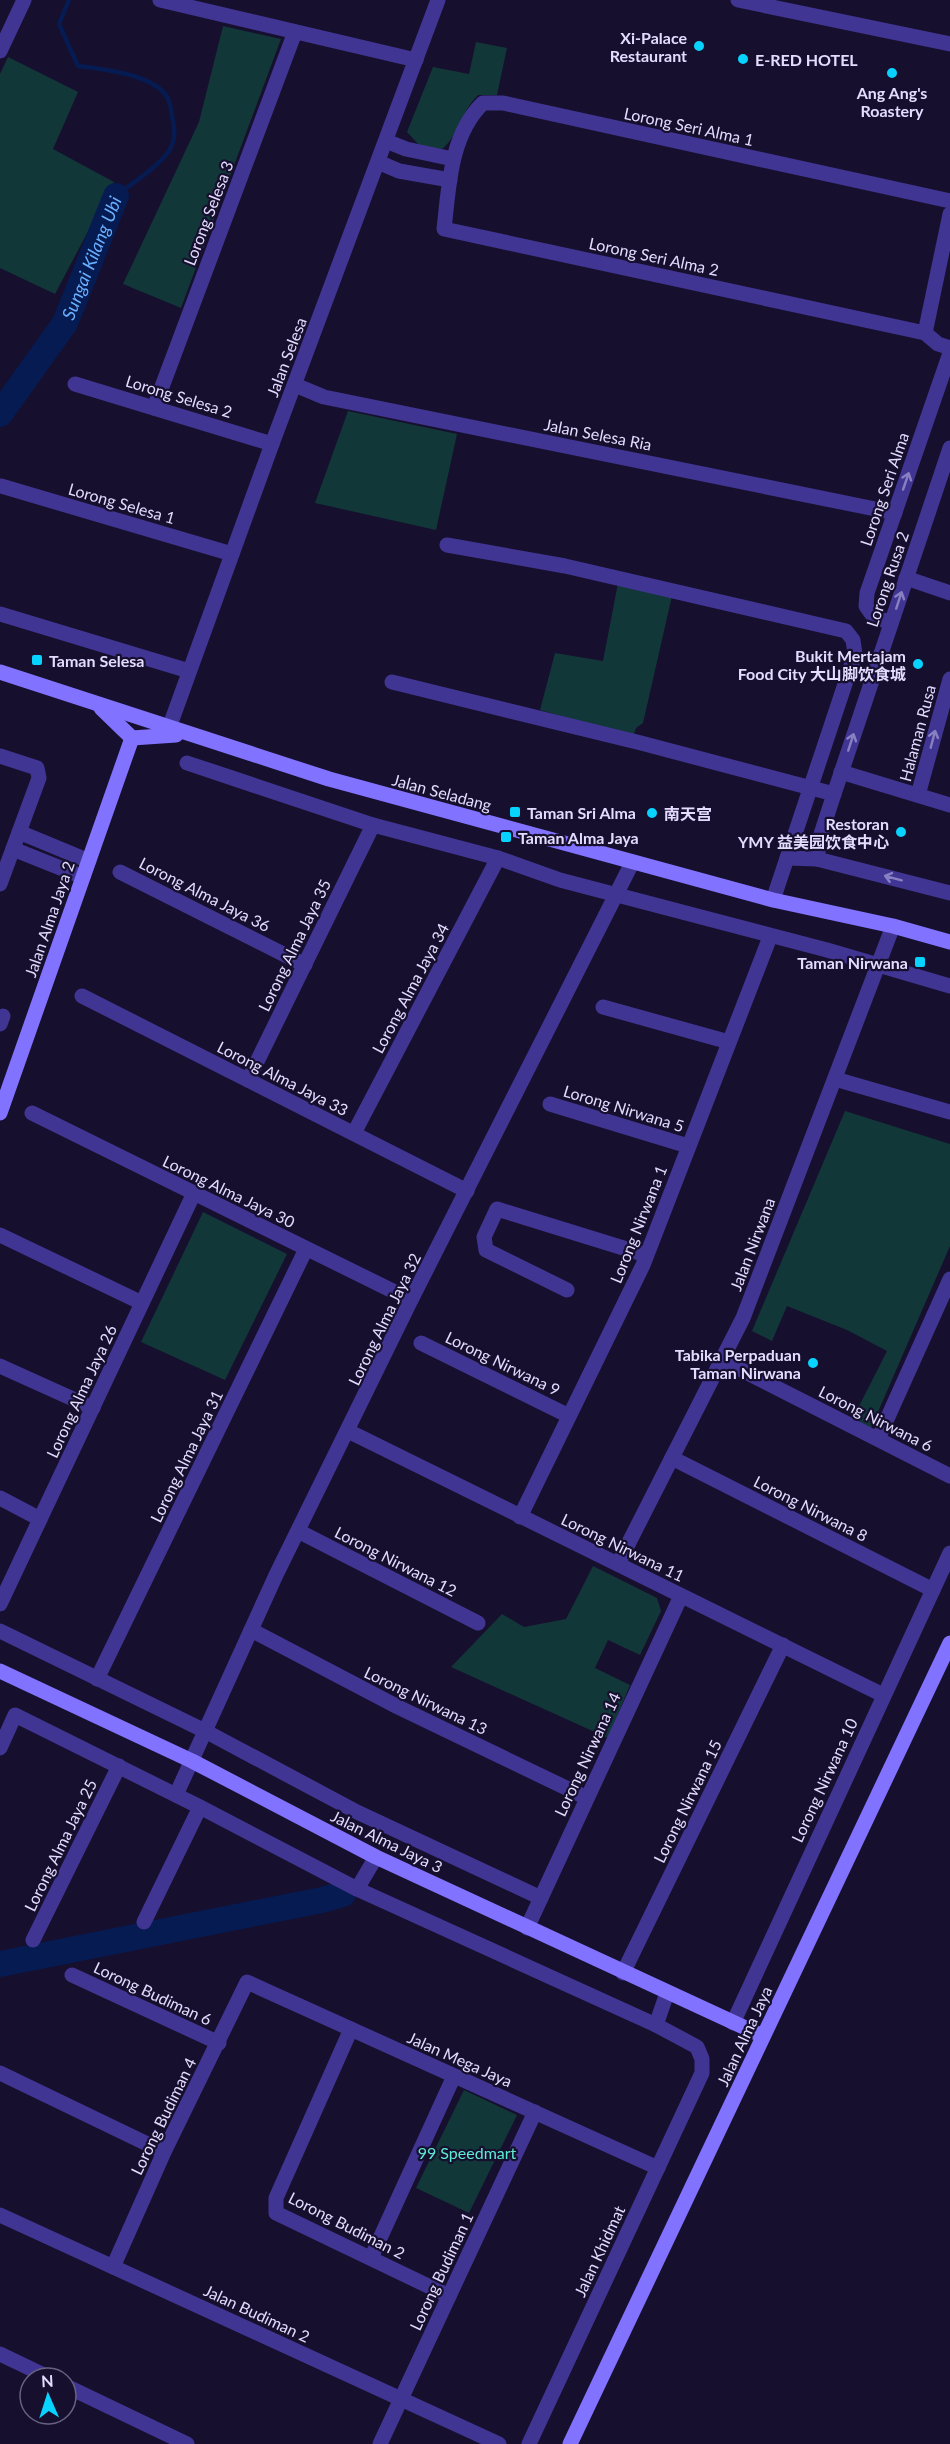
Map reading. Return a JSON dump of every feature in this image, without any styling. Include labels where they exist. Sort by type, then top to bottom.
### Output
[{"type":"street","points":[[0,51],[24,0]]},
{"type":"street","points":[[160,0],[416,60]]},
{"type":"street","name":"Jalan Selesa","points":[[169,728],[272,444],[438,0]]},
{"type":"street","points":[[738,0],[950,44]]},
{"type":"street","name":"Lorong Selesa 3","points":[[154,408],[295,32]]},
{"type":"street","name":"Lorong Seri Alma 1","points":[[453,159],[472,115],[483,104],[503,103],[950,201]]},
{"type":"street","points":[[386,141],[406,149],[453,159]]},
{"type":"street","name":"Lorong Seri Alma 2","points":[[453,159],[444,229],[925,333]]},
{"type":"street","points":[[378,162],[399,171],[450,180]]},
{"type":"street","points":[[950,214],[925,333],[938,344],[950,348]]},
{"type":"street","name":"Lorong Seri Alma","points":[[891,623],[873,616],[866,606],[867,593],[950,353]]},
{"type":"street","name":"Lorong Selesa 2","points":[[75,384],[272,444]]},
{"type":"street","name":"Jalan Selesa Ria","points":[[295,385],[324,397],[895,513]]},
{"type":"street","name":"Lorong Rusa 2","points":[[817,859],[820,837],[841,772],[950,448]]},
{"type":"street","name":"Lorong Selesa 1","points":[[1,486],[232,554]]},
{"type":"street","points":[[447,545],[565,566],[846,631],[854,640],[855,654],[773,900]]},
{"type":"street","points":[[906,578],[950,593]]},
{"type":"street","points":[[0,614],[189,671]]},
{"type":"street","points":[[855,654],[878,662]]},
{"type":"street","name":"Jalan Seladang","points":[[0,672],[98,706],[329,779],[632,863],[773,900],[893,926],[950,942]]},
{"type":"street","name":"Halaman Rusa","points":[[918,795],[950,680]]},
{"type":"street","points":[[392,682],[641,743],[834,794]]},
{"type":"street","points":[[98,706],[132,738],[167,734],[194,736]]},
{"type":"street","name":"Jalan Alma Jaya 2","points":[[0,1113],[132,738]]},
{"type":"street","points":[[0,756],[37,768],[39,778],[0,884]]},
{"type":"street","points":[[187,763],[373,825],[498,858],[560,880],[827,950],[950,986]]},
{"type":"street","name":"Halaman Rusa","points":[[841,772],[950,805]]},
{"type":"street","name":"Lorong Alma Jaya 35","points":[[248,1080],[373,825]]},
{"type":"street","points":[[19,832],[89,861]]},
{"type":"street","points":[[13,849],[83,877]]},
{"type":"street","name":"Lorong Alma Jaya 34","points":[[354,1134],[498,858]]},
{"type":"street","points":[[787,858],[817,859],[950,893]]},
{"type":"street","name":"Lorong Alma Jaya 32","points":[[176,1795],[298,1531],[411,1300],[632,863]]},
{"type":"street","name":"Lorong Alma Jaya 36","points":[[120,872],[304,965]]},
{"type":"street","name":"Jalan Nirwana","points":[[618,1564],[743,1318],[893,926]]},
{"type":"street","name":"Lorong Nirwana 1","points":[[520,1517],[646,1255],[770,936]]},
{"type":"street","name":"Lorong Alma Jaya 33","points":[[82,996],[467,1191]]},
{"type":"street","points":[[603,1007],[729,1042]]},
{"type":"street","points":[[835,1079],[950,1112]]},
{"type":"street","name":"Lorong Nirwana 5","points":[[550,1104],[688,1146]]},
{"type":"street","name":"Lorong Alma Jaya 30","points":[[32,1113],[411,1300]]},
{"type":"street","name":"Lorong Alma Jaya 26","points":[[0,1604],[194,1193]]},
{"type":"street","points":[[567,1290],[486,1250],[484,1237],[497,1209],[646,1255]]},
{"type":"street","points":[[0,1235],[142,1304]]},
{"type":"street","name":"Lorong Alma Jaya 31","points":[[98,1679],[306,1249]]},
{"type":"street","points":[[878,1439],[950,1279]]},
{"type":"street","name":"Lorong Nirwana 9","points":[[421,1343],[569,1416]]},
{"type":"street","name":"Lorong Nirwana 6","points":[[722,1360],[950,1476]]},
{"type":"street","points":[[0,1366],[93,1408]]},
{"type":"street","name":"Lorong Nirwana 11","points":[[348,1431],[883,1695]]},
{"type":"street","name":"Lorong Nirwana 8","points":[[672,1458],[933,1590]]},
{"type":"street","points":[[0,1498],[40,1519]]},
{"type":"street","name":"Lorong Nirwana 12","points":[[298,1531],[478,1623]]},
{"type":"street","name":"Lorong Nirwana 10","points":[[733,2023],[950,1553]]},
{"type":"street","name":"Lorong Nirwana 14","points":[[526,1928],[681,1596]]},
{"type":"street","name":"Lorong Nirwana 13","points":[[252,1630],[398,1707],[587,1798]]},
{"type":"street","name":"Jalan Alma Jaya 3","points":[[0,1631],[205,1731],[357,1812],[541,1898]]},
{"type":"street","name":"Jalan Alma Jaya","points":[[570,2444],[950,1643]]},
{"type":"street","name":"Lorong Nirwana 15","points":[[624,1973],[783,1645]]},
{"type":"street","name":"Jalan Alma Jaya 3","points":[[0,1671],[192,1761],[376,1857],[763,2036]]},
{"type":"street","points":[[0,1748],[15,1715],[200,1807],[357,1889],[656,2025],[667,1993]]},
{"type":"street","name":"Lorong Alma Jaya 25","points":[[33,1940],[119,1767]]},
{"type":"street","points":[[144,1922],[200,1807]]},
{"type":"street","points":[[357,1889],[376,1857]]},
{"type":"street","name":"Lorong Budiman 6","points":[[72,1976],[219,2043]]},
{"type":"street","name":"Lorong Budiman 4","points":[[113,2267],[164,2152],[247,1982]]},
{"type":"street","name":"Jalan Mega Jaya","points":[[247,1982],[658,2168]]},
{"type":"street","name":"Jalan Khidmat","points":[[529,2444],[702,2073],[702,2059],[697,2046],[656,2025]]},
{"type":"street","name":"Lorong Budiman 2","points":[[351,2029],[276,2198],[276,2213],[449,2296]]},
{"type":"street","points":[[0,2073],[164,2152]]},
{"type":"street","points":[[371,2258],[454,2076]]},
{"type":"street","name":"Lorong Budiman 1","points":[[380,2444],[536,2112]]},
{"type":"street","name":"Jalan Budiman 2","points":[[0,2215],[499,2444]]},
{"type":"street","points":[[0,2354],[25,2366]]},
{"type":"street","points":[[78,2392],[187,2444]]},
{"type":"green space","points":[[223,26],[281,39],[181,308],[123,284],[199,122]]},
{"type":"green space","points":[[476,42],[507,48],[497,95],[478,95],[467,109],[452,138],[441,150],[420,146],[407,132],[433,67],[469,74]]},
{"type":"green space","points":[[8,57],[78,92],[53,149],[114,182],[55,294],[0,268],[0,74]]},
{"type":"green space","points":[[348,411],[457,434],[436,530],[315,503]]},
{"type":"green space","points":[[618,583],[672,596],[643,723],[636,728],[633,737],[540,710],[555,653],[603,661]]},
{"type":"green space","points":[[845,1111],[950,1144],[950,1246],[871,1428],[853,1418],[887,1351],[847,1330],[787,1306],[772,1341],[752,1331]]},
{"type":"green space","points":[[203,1212],[287,1254],[225,1380],[141,1342]]},
{"type":"green space","points":[[593,1566],[657,1598],[661,1611],[640,1655],[608,1640],[595,1668],[630,1685],[608,1738],[451,1667],[502,1614],[524,1627],[566,1619]]},
{"type":"green space","name":"99 Speedmart","points":[[464,2090],[517,2115],[469,2213],[416,2188]]},
{"type":"waterway","name":"Sungai Kilang Ubi","points":[[69,0],[59,24],[78,66],[137,77],[158,87],[170,104],[174,134],[169,151],[151,169],[116,196]]},
{"type":"waterway","name":"Sungai Kilang Ubi","points":[[0,414],[65,323],[116,196]]},
{"type":"waterway","points":[[0,1964],[343,1894]]},
{"type":"place","name":"Xi-Palace Restaurant","points":[[699,46]]},
{"type":"place","name":"E-RED HOTEL","points":[[743,59]]},
{"type":"place","name":"Ang Ang's Roastery","points":[[892,73]]},
{"type":"place","name":"Taman Selesa","points":[[37,660]]},
{"type":"place","name":"Bukit Mertajam Food City 大山脚饮食城","points":[[918,664]]},
{"type":"place","name":"Taman Sri Alma","points":[[515,812]]},
{"type":"place","name":"南天宫","points":[[652,813]]},
{"type":"place","name":"Restoran YMY 益美园饮食中心","points":[[901,832]]},
{"type":"place","name":"Taman Alma Jaya","points":[[506,837]]},
{"type":"place","name":"Taman Nirwana","points":[[920,962]]},
{"type":"place","name":"Tabika Perpaduan Taman Nirwana","points":[[813,1363]]}]
